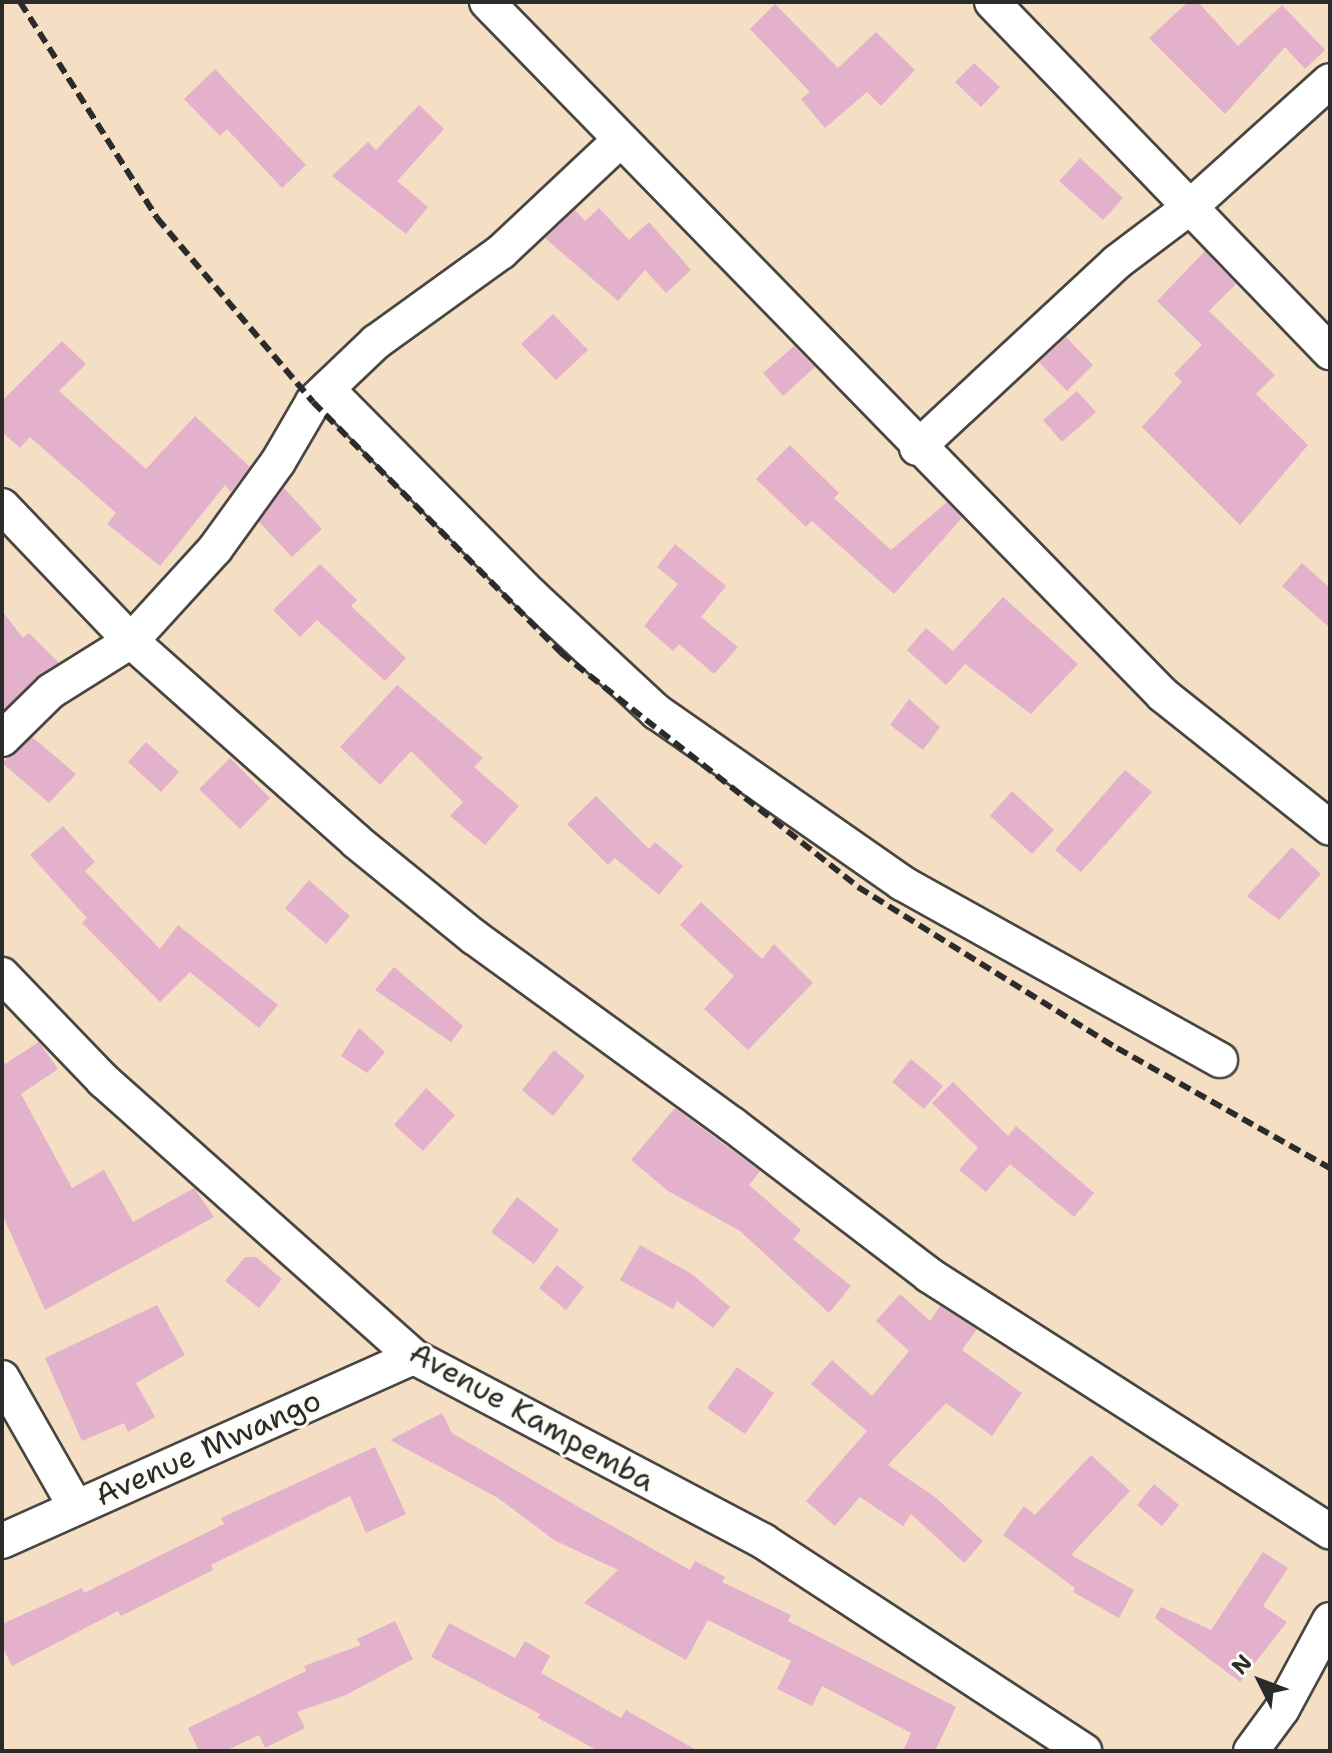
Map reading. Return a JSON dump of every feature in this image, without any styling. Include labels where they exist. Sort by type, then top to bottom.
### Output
[{"type":"street","points":[[487,2],[619,141],[680,197],[917,448],[1163,695],[1330,828]]},
{"type":"street","points":[[992,2],[1330,352]]},
{"type":"street","points":[[917,448],[1117,262],[1190,207],[1330,81]]},
{"type":"street","points":[[2,739],[51,691],[131,641],[215,549],[278,462],[313,402],[376,342],[501,252],[619,141]]},
{"type":"street","points":[[327,389],[532,596],[657,712],[902,883],[1220,1060]]},
{"type":"street","points":[[2,506],[131,641],[357,842],[474,937],[733,1125],[929,1275],[1330,1531]]},
{"type":"street","name":"Avenue Kampemba","points":[[2,975],[103,1080],[414,1357],[763,1541],[1084,1751]]},
{"type":"street","name":"Avenue Mwango","points":[[2,1541],[414,1357]]},
{"type":"street","points":[[2,1378],[75,1506]]},
{"type":"street","points":[[1251,1751],[1282,1709],[1330,1620]]},
{"type":"building","points":[[1188,2],[1198,2],[1238,46],[1282,5],[1325,50],[1305,69],[1285,47],[1225,114],[1149,38]]},
{"type":"building","points":[[775,4],[838,68],[876,32],[915,70],[881,106],[867,92],[825,128],[801,99],[810,92],[750,29]]},
{"type":"building","points":[[974,63],[1000,87],[981,107],[955,82]]},
{"type":"building","points":[[215,69],[306,165],[282,188],[227,129],[220,136],[184,99]]},
{"type":"building","points":[[419,105],[444,129],[397,181],[428,207],[406,234],[332,176],[368,142],[376,150]]},
{"type":"building","points":[[1080,158],[1123,198],[1103,220],[1059,181]]},
{"type":"building","points":[[599,208],[629,240],[649,222],[691,270],[666,293],[645,270],[618,301],[545,238],[575,210],[585,221]]},
{"type":"building","points":[[1205,251],[1236,284],[1209,311],[1275,375],[1256,394],[1308,445],[1240,525],[1142,427],[1182,382],[1174,374],[1202,345],[1157,301]]},
{"type":"building","points":[[553,314],[588,350],[556,380],[521,344]]},
{"type":"building","points":[[1066,337],[1093,365],[1067,391],[1039,362]]},
{"type":"building","points":[[62,341],[86,364],[59,391],[146,469],[195,416],[250,467],[231,492],[225,485],[160,566],[107,524],[116,513],[30,437],[20,448],[2,432],[2,401]]},
{"type":"building","points":[[794,346],[815,367],[783,396],[763,373]]},
{"type":"building","points":[[1077,391],[1096,412],[1062,442],[1043,420]]},
{"type":"building","points":[[790,445],[839,493],[834,498],[891,550],[947,502],[962,518],[894,594],[812,521],[806,527],[756,479]]},
{"type":"building","points":[[284,488],[322,529],[292,557],[259,522]]},
{"type":"building","points":[[675,544],[726,586],[701,617],[738,647],[714,674],[679,644],[673,651],[644,626],[678,584],[657,567]]},
{"type":"building","points":[[1302,563],[1330,588],[1330,628],[1282,586]]},
{"type":"building","points":[[320,564],[357,600],[351,606],[406,658],[385,681],[317,620],[300,637],[273,610]]},
{"type":"building","points":[[1003,597],[1078,664],[1031,714],[965,664],[946,685],[907,650],[926,628],[953,651]]},
{"type":"building","points":[[2,611],[23,638],[29,633],[59,663],[2,711]]},
{"type":"building","points":[[397,685],[483,758],[474,767],[519,806],[485,845],[450,816],[463,802],[411,751],[380,785],[340,747]]},
{"type":"building","points":[[909,699],[940,727],[923,750],[890,725]]},
{"type":"building","points":[[32,737],[76,774],[49,803],[2,763]]},
{"type":"building","points":[[146,742],[179,772],[161,792],[128,762]]},
{"type":"building","points":[[230,758],[270,798],[240,829],[199,789]]},
{"type":"building","points":[[1125,770],[1152,792],[1081,872],[1055,850]]},
{"type":"building","points":[[1012,791],[1054,830],[1032,854],[990,816]]},
{"type":"building","points":[[596,796],[649,849],[655,842],[683,866],[659,895],[615,858],[608,865],[567,824]]},
{"type":"building","points":[[63,826],[95,862],[85,871],[160,949],[178,925],[278,1005],[259,1028],[190,972],[160,1002],[82,923],[87,918],[30,855]]},
{"type":"building","points":[[1292,847],[1321,874],[1279,920],[1247,896]]},
{"type":"building","points":[[309,880],[350,916],[326,944],[285,908]]},
{"type":"building","points":[[701,902],[762,959],[774,944],[813,983],[748,1050],[704,1009],[734,976],[680,925]]},
{"type":"building","points":[[394,967],[463,1026],[451,1042],[375,990]]},
{"type":"building","points":[[359,1028],[385,1052],[367,1073],[341,1056]]},
{"type":"building","points":[[39,1042],[58,1069],[21,1094],[72,1188],[104,1170],[133,1222],[194,1188],[214,1217],[45,1310],[2,1214],[2,1058],[5,1064]]},
{"type":"building","points":[[554,1050],[585,1076],[553,1116],[522,1090]]},
{"type":"building","points":[[911,1059],[943,1086],[924,1109],[892,1082]]},
{"type":"building","points":[[953,1082],[1008,1136],[1016,1126],[1094,1193],[1074,1217],[1010,1164],[986,1192],[959,1170],[978,1148],[932,1103]]},
{"type":"building","points":[[426,1088],[455,1115],[423,1151],[394,1125]]},
{"type":"building","points":[[675,1108],[760,1171],[749,1185],[801,1230],[793,1239],[851,1286],[829,1313],[740,1231],[668,1191],[631,1160]]},
{"type":"building","points":[[517,1197],[559,1230],[534,1264],[491,1232]]},
{"type":"building","points":[[640,1245],[692,1274],[730,1307],[713,1328],[677,1301],[673,1309],[620,1280]]},
{"type":"building","points":[[245,1257],[256,1257],[282,1279],[259,1308],[225,1281]]},
{"type":"building","points":[[557,1265],[584,1287],[566,1310],[539,1288]]},
{"type":"building","points":[[900,1294],[930,1321],[940,1306],[977,1329],[962,1350],[1022,1393],[992,1436],[946,1403],[888,1465],[935,1497],[983,1541],[964,1563],[911,1514],[903,1526],[860,1497],[835,1526],[806,1501],[867,1431],[811,1384],[832,1360],[872,1396],[909,1351],[876,1321]]},
{"type":"building","points":[[157,1305],[185,1355],[136,1383],[155,1417],[128,1432],[124,1423],[82,1441],[45,1358]]},
{"type":"building","points":[[737,1367],[774,1393],[745,1434],[707,1408]]},
{"type":"building","points":[[442,1413],[452,1433],[577,1506],[690,1570],[695,1561],[725,1577],[722,1582],[791,1615],[788,1621],[956,1707],[935,1751],[903,1751],[911,1733],[822,1686],[812,1706],[777,1689],[791,1661],[708,1620],[686,1660],[584,1603],[618,1570],[554,1540],[498,1498],[390,1440]]},
{"type":"building","points":[[375,1447],[406,1514],[366,1533],[350,1496],[211,1565],[213,1570],[121,1616],[118,1611],[12,1666],[2,1646],[2,1624],[82,1588],[84,1593],[224,1524],[221,1518]]},
{"type":"building","points":[[1091,1455],[1130,1491],[1071,1555],[1134,1590],[1119,1618],[1073,1592],[1075,1588],[1003,1535],[1024,1506],[1035,1515]]},
{"type":"building","points":[[1154,1484],[1179,1505],[1162,1526],[1137,1505]]},
{"type":"building","points":[[1263,1552],[1288,1568],[1263,1606],[1287,1622],[1240,1682],[1155,1618],[1161,1607],[1211,1630]]},
{"type":"building","points":[[395,1621],[413,1659],[346,1695],[297,1712],[305,1728],[265,1748],[259,1735],[225,1751],[199,1751],[188,1728],[306,1671],[304,1666],[361,1645],[357,1639]]},
{"type":"building","points":[[449,1623],[515,1658],[525,1641],[550,1656],[541,1673],[621,1718],[626,1710],[698,1751],[598,1751],[538,1718],[540,1714],[431,1657]]},
{"type":"railway","points":[[20,2],[157,218],[313,402],[561,653],[858,887],[1117,1048],[1330,1168]]}]
